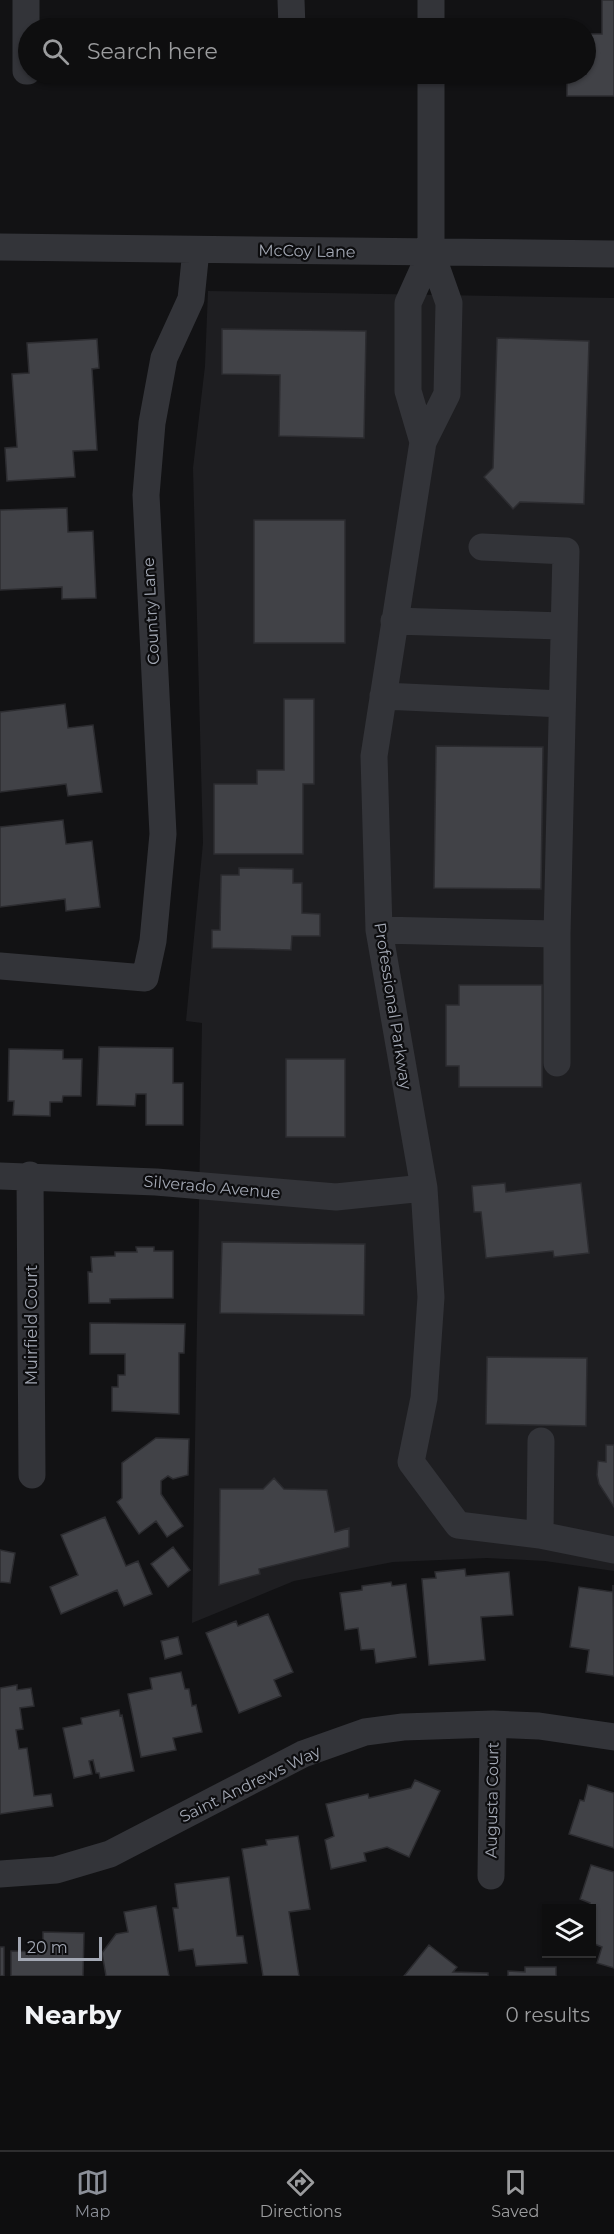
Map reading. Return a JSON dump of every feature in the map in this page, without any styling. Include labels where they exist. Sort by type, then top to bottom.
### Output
[{"type":"street","points":[[26,0],[26,18]]},
{"type":"street","points":[[291,0],[292,18]]},
{"type":"street","points":[[431,0],[431,18]]},
{"type":"street","name":"Professional Parkway","points":[[431,84],[431,252],[449,303],[447,394],[423,442],[374,756],[380,930],[424,1188],[431,1298],[424,1398],[411,1462],[458,1525],[540,1535]]},
{"type":"street","name":"McCoy Lane","points":[[0,247],[614,254]]},
{"type":"street","name":"Country Lane","points":[[0,966],[145,978],[153,941],[163,834],[146,495],[152,423],[164,358],[191,299],[196,250]]},
{"type":"street","name":"Professional Parkway","points":[[423,442],[408,391],[408,303],[431,252]]},
{"type":"street","points":[[482,547],[566,551],[556,1063]]},
{"type":"street","points":[[394,621],[563,626]]},
{"type":"street","points":[[382,696],[562,704]]},
{"type":"street","points":[[380,930],[557,934]]},
{"type":"street","name":"Silverado Avenue","points":[[0,1176],[30,1175],[156,1182],[336,1197],[424,1188]]},
{"type":"street","name":"Muirfield Court","points":[[30,1175],[32,1474]]},
{"type":"street","points":[[541,1441],[540,1535],[614,1550]]},
{"type":"street","name":"Saint Andrews Way","points":[[0,1874],[56,1870],[111,1854],[303,1754],[365,1732],[403,1727],[493,1724],[539,1726],[614,1737]]},
{"type":"street","name":"Augusta Court","points":[[491,1876],[493,1724]]},
{"type":"shaded area","points":[[208,291],[614,298],[614,1571],[545,1561],[487,1558],[393,1562],[294,1581],[192,1623],[202,1023],[186,1021],[203,843],[193,468],[205,366]]},
{"type":"building","points":[[602,0],[614,0],[614,96],[567,96],[567,84],[596,84],[596,34],[602,34]]},
{"type":"building","points":[[222,329],[366,331],[364,438],[279,436],[280,375],[222,374]]},
{"type":"building","points":[[497,338],[589,341],[584,504],[520,502],[513,509],[484,477],[493,468]]},
{"type":"building","points":[[97,339],[99,368],[92,369],[97,450],[73,451],[75,477],[7,481],[5,448],[17,447],[12,374],[29,373],[27,343]]},
{"type":"building","points":[[67,508],[68,532],[93,531],[96,598],[62,599],[62,587],[0,590],[0,510]]},
{"type":"building","points":[[254,520],[345,520],[345,643],[254,643]]},
{"type":"building","points":[[284,699],[314,699],[314,784],[303,784],[303,854],[214,854],[214,784],[257,784],[257,770],[284,770]]},
{"type":"building","points":[[65,704],[68,728],[93,725],[102,792],[68,796],[66,784],[0,792],[0,712]]},
{"type":"building","points":[[436,746],[543,747],[541,889],[434,888]]},
{"type":"building","points":[[63,820],[66,844],[92,841],[100,907],[66,911],[65,899],[0,907],[0,827]]},
{"type":"building","points":[[239,868],[293,869],[293,883],[302,883],[302,913],[320,914],[320,936],[292,936],[291,950],[212,948],[212,930],[220,930],[221,875],[239,875]]},
{"type":"building","points":[[459,985],[542,985],[542,1087],[459,1087],[459,1066],[446,1066],[446,1005],[459,1005]]},
{"type":"building","points":[[99,1047],[173,1048],[173,1083],[183,1083],[183,1125],[146,1125],[146,1094],[136,1094],[135,1106],[97,1105]]},
{"type":"building","points":[[9,1049],[63,1050],[63,1059],[82,1059],[81,1096],[63,1096],[62,1102],[50,1102],[50,1116],[13,1115],[14,1101],[8,1101]]},
{"type":"building","points":[[286,1059],[345,1059],[345,1137],[286,1137]]},
{"type":"building","points":[[505,1183],[506,1192],[581,1183],[589,1253],[554,1257],[553,1251],[486,1258],[481,1212],[474,1212],[472,1186]]},
{"type":"building","points":[[222,1242],[365,1244],[364,1315],[220,1313]]},
{"type":"building","points":[[136,1247],[154,1247],[154,1251],[173,1251],[173,1298],[110,1299],[110,1303],[89,1303],[88,1272],[92,1272],[91,1257],[115,1256],[115,1252],[137,1252]]},
{"type":"building","points":[[90,1323],[185,1324],[184,1353],[179,1353],[179,1414],[112,1411],[112,1387],[118,1387],[118,1375],[125,1375],[125,1354],[90,1354]]},
{"type":"building","points":[[487,1357],[587,1358],[586,1426],[486,1424]]},
{"type":"building","points":[[156,1438],[189,1439],[188,1475],[173,1479],[168,1476],[161,1481],[161,1494],[183,1526],[167,1537],[156,1521],[139,1534],[117,1502],[122,1498],[122,1463]]},
{"type":"building","points":[[606,1445],[614,1445],[614,1507],[599,1484],[597,1475],[598,1461],[606,1462]]},
{"type":"building","points":[[274,1478],[284,1489],[327,1490],[335,1532],[349,1528],[349,1547],[259,1569],[260,1574],[219,1585],[220,1489],[263,1489]]},
{"type":"building","points":[[105,1517],[126,1566],[138,1561],[152,1594],[124,1606],[117,1590],[61,1614],[50,1587],[78,1575],[61,1535]]},
{"type":"building","points":[[173,1547],[190,1570],[168,1587],[151,1564]]},
{"type":"building","points":[[0,1550],[15,1553],[10,1583],[0,1582]]},
{"type":"building","points":[[465,1569],[466,1576],[509,1572],[513,1615],[481,1617],[485,1660],[429,1665],[422,1579],[436,1578],[435,1572]]},
{"type":"building","points":[[391,1582],[392,1586],[406,1584],[416,1657],[376,1663],[374,1649],[361,1650],[358,1628],[345,1630],[340,1593],[362,1590],[362,1586]]},
{"type":"building","points":[[613,1585],[614,1676],[586,1672],[589,1650],[570,1647],[579,1587],[613,1592]]},
{"type":"building","points":[[268,1614],[293,1672],[274,1680],[281,1696],[239,1713],[206,1633],[236,1621],[238,1626]]},
{"type":"building","points":[[178,1637],[182,1654],[165,1659],[161,1641]]},
{"type":"building","points":[[181,1672],[185,1689],[189,1689],[192,1706],[196,1705],[202,1732],[173,1738],[176,1750],[141,1757],[128,1694],[152,1689],[150,1678]]},
{"type":"building","points":[[17,1685],[17,1690],[31,1688],[34,1706],[20,1708],[23,1729],[16,1730],[19,1749],[27,1748],[34,1796],[51,1794],[53,1806],[0,1814],[0,1688]]},
{"type":"building","points":[[119,1710],[134,1771],[100,1778],[99,1773],[96,1773],[93,1760],[89,1761],[92,1774],[74,1778],[63,1728],[82,1724],[81,1718]]},
{"type":"building","points":[[415,1780],[440,1791],[409,1857],[387,1847],[364,1853],[366,1861],[331,1869],[325,1840],[334,1836],[326,1804],[368,1794],[369,1798],[411,1788]]},
{"type":"building","points":[[588,1785],[614,1793],[614,1848],[569,1834],[580,1800],[584,1801]]},
{"type":"building","points":[[298,1836],[310,1909],[289,1912],[299,1976],[263,1976],[242,1849],[267,1845],[266,1840]]},
{"type":"building","points":[[591,1865],[614,1872],[614,1968],[597,1963],[602,1947],[596,1945],[596,1904],[590,1904],[580,1899]]},
{"type":"building","points":[[229,1877],[237,1936],[243,1936],[247,1963],[196,1966],[193,1949],[179,1951],[173,1908],[178,1908],[175,1884]]},
{"type":"building","points":[[156,1906],[169,1976],[106,1976],[102,1953],[116,1934],[128,1932],[124,1912]]},
{"type":"building","points":[[43,1932],[84,1933],[83,1976],[11,1976],[11,1951],[43,1952]]},
{"type":"building","points":[[429,1945],[457,1967],[453,1972],[488,1973],[488,1976],[404,1976]]},
{"type":"building","points":[[0,1947],[4,1947],[4,1976],[0,1976]]},
{"type":"building","points":[[525,1967],[556,1967],[556,1976],[508,1976],[508,1971],[525,1972]]}]
